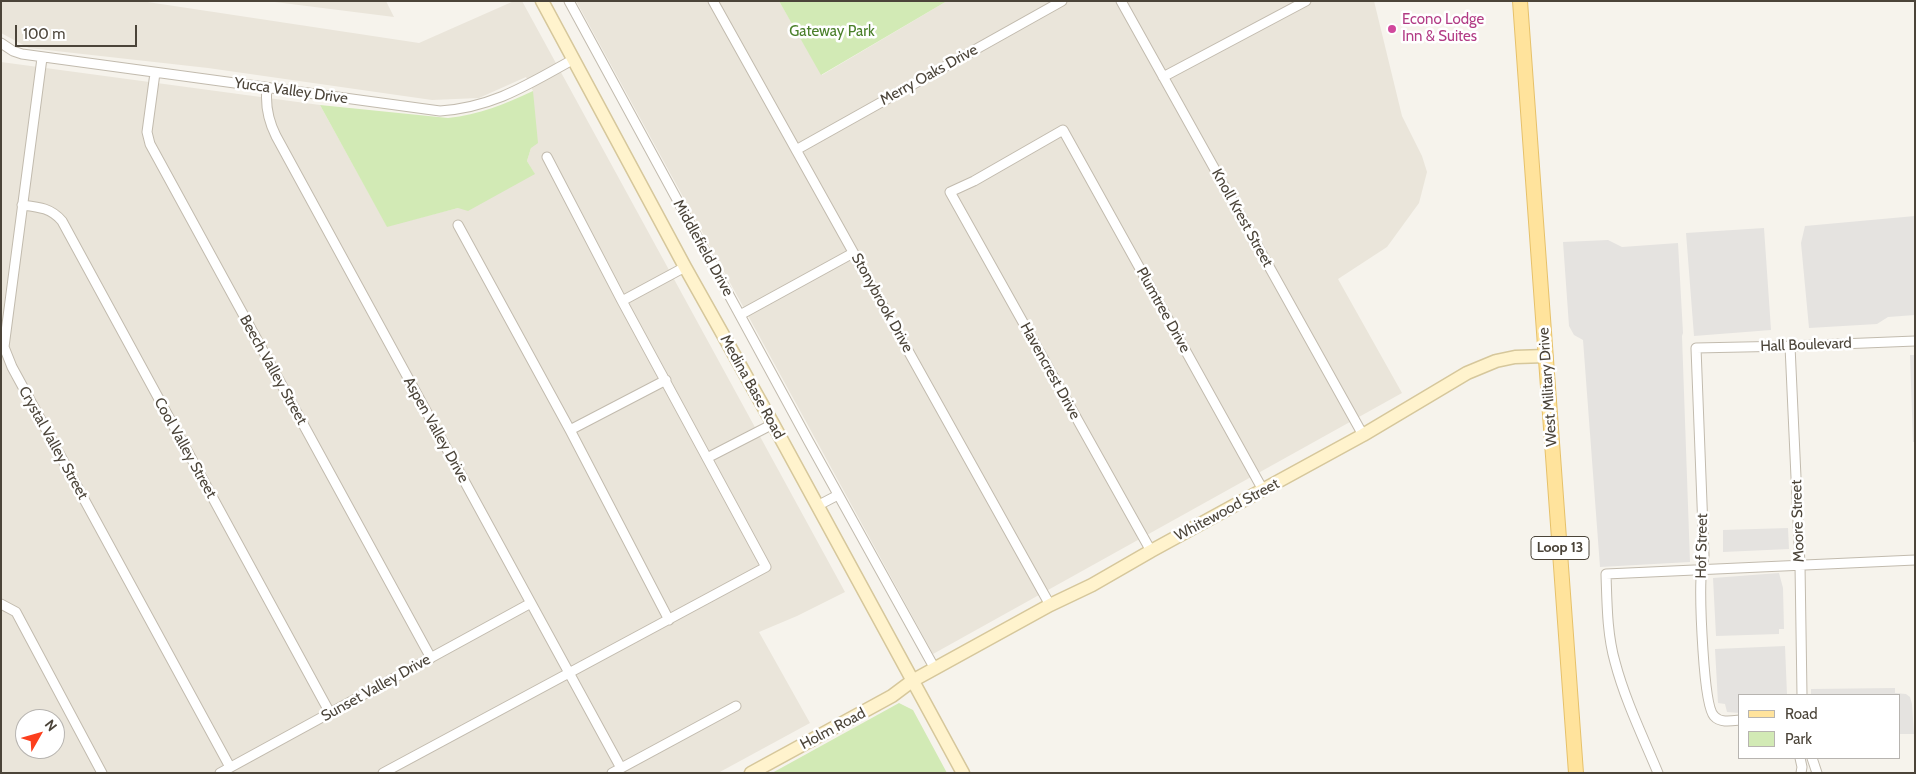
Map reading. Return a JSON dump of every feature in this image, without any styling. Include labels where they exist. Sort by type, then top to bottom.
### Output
[{"type":"main road","name":"West Military Drive","points":[[1520,1],[1576,773]]},
{"type":"street","name":"Medina Base Road","points":[[542,1],[685,267],[773,424],[963,773]]},
{"type":"street","name":"Middlefield Drive","points":[[569,1],[935,669]]},
{"type":"street","name":"Stonybrook Drive","points":[[713,1],[1050,606]]},
{"type":"street","name":"Merry Oaks Drive","points":[[796,150],[1062,1]]},
{"type":"street","name":"Knoll Krest Street","points":[[1121,1],[1363,435]]},
{"type":"street","points":[[1164,77],[1306,1]]},
{"type":"street","name":"Yucca Valley Drive","points":[[1,43],[13,51],[42,58],[432,110],[457,110],[479,106],[500,99],[574,59]]},
{"type":"street","name":"Crystal Valley Street","points":[[42,58],[4,346],[7,356],[230,767]]},
{"type":"street","name":"Beech Valley Street","points":[[155,73],[147,132],[150,144],[431,658]]},
{"type":"street","name":"Aspen Valley Drive","points":[[267,88],[265,104],[276,136],[621,768]]},
{"type":"street","name":"Plumtree Drive","points":[[950,192],[974,181],[1063,130],[1263,490]]},
{"type":"street","points":[[383,773],[766,567],[622,301],[547,157]]},
{"type":"street","name":"Havencrest Drive","points":[[950,192],[1150,551]]},
{"type":"street","name":"Cool Valley Street","points":[[22,205],[45,208],[62,221],[330,713]]},
{"type":"street","points":[[458,225],[570,430],[669,620]]},
{"type":"street","points":[[740,315],[854,252]]},
{"type":"street","points":[[622,301],[685,267]]},
{"type":"street","name":"Hall Boulevard","points":[[1696,348],[1915,341]]},
{"type":"street","name":"Moore Street","points":[[1790,346],[1800,564],[1802,694]]},
{"type":"street","name":"Hof Street","points":[[1696,348],[1704,556],[1702,570],[1703,641],[1710,710],[1715,717],[1723,721],[1738,720]]},
{"type":"street","name":"Whitewood Street","points":[[912,681],[1050,606],[1092,586],[1150,551],[1363,435],[1448,383],[1496,361],[1515,357],[1546,356]]},
{"type":"street","points":[[570,430],[666,380]]},
{"type":"street","points":[[707,458],[773,424]]},
{"type":"street","points":[[817,506],[838,495]]},
{"type":"street","points":[[1658,773],[1632,712],[1614,661],[1610,635],[1606,574],[1915,560]]},
{"type":"street","name":"Sunset Valley Drive","points":[[220,773],[531,603]]},
{"type":"street","points":[[1,604],[16,612],[102,773]]},
{"type":"street","name":"Holm Road","points":[[751,773],[892,696],[912,681]]},
{"type":"street","points":[[612,773],[736,706]]},
{"type":"street","points":[[1800,759],[1801,773]]},
{"type":"street","points":[[1812,759],[1818,773]]},
{"type":"shaded area","points":[[1,1],[141,1],[419,43],[514,1],[522,1],[845,592],[797,616],[759,632],[810,723],[718,773],[1,773],[1,62],[320,105],[387,226],[458,208],[534,173],[527,161],[531,148],[533,91],[526,77],[479,98],[432,100],[208,68],[29,48],[1,33]]},
{"type":"shaded area","points":[[267,1],[386,1],[394,17]]},
{"type":"shaded area","points":[[576,1],[779,1],[822,75],[947,1],[1374,1],[1402,116],[1422,156],[1427,172],[1419,203],[1387,247],[1338,279],[1402,393],[933,654]]},
{"type":"shaded area","points":[[1915,216],[1915,315],[1888,317],[1877,324],[1809,328],[1801,243],[1805,226]]},
{"type":"shaded area","points":[[1764,228],[1771,330],[1694,336],[1686,233]]},
{"type":"shaded area","points":[[1608,240],[1622,247],[1678,243],[1683,333],[1690,562],[1600,567],[1583,340],[1574,335],[1569,326],[1563,242]]},
{"type":"shaded area","points":[[1910,355],[1915,355],[1915,442],[1913,442]]},
{"type":"shaded area","points":[[1788,528],[1789,549],[1723,552],[1723,530]]},
{"type":"shaded area","points":[[1779,573],[1783,588],[1784,629],[1779,629],[1779,634],[1716,636],[1713,578]]},
{"type":"shaded area","points":[[1785,646],[1787,694],[1738,694],[1738,713],[1727,712],[1725,704],[1718,703],[1715,649]]},
{"type":"shaded area","points":[[1895,688],[1895,693],[1906,694],[1910,697],[1914,734],[1901,734],[1901,694],[1811,694],[1811,689]]},
{"type":"green space","name":"Gateway Park","points":[[779,1],[947,1],[821,75]]},
{"type":"green space","points":[[533,91],[538,143],[531,148],[527,161],[535,174],[468,211],[458,208],[387,227],[320,105],[448,118],[492,108]]},
{"type":"green space","points":[[899,703],[913,710],[947,773],[772,773]]},
{"type":"place","name":"Econo Lodge Inn & Suites","points":[[1392,29]]}]
